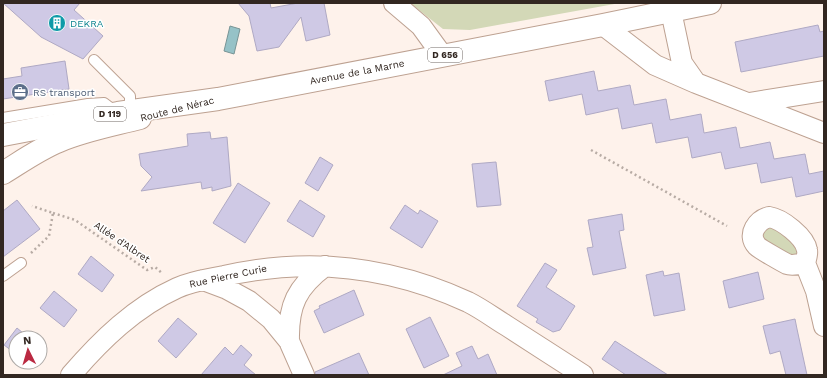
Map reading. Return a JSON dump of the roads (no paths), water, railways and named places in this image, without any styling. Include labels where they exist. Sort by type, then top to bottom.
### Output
[{"type":"main road","name":"Avenue de la Marne","points":[[3,135],[124,112],[218,99],[710,3]]},
{"type":"main road","name":"Route de Nérac","points":[[3,174],[24,160],[59,141],[80,134],[218,99]]},
{"type":"street","points":[[394,3],[421,26],[442,55]]},
{"type":"street","points":[[671,11],[682,62],[696,83]]},
{"type":"street","points":[[603,25],[655,65],[748,104],[824,133]]},
{"type":"street","points":[[748,104],[824,91]]},
{"type":"street","points":[[805,263],[816,291],[824,326]]},
{"type":"street","points":[[289,341],[289,323],[292,306],[300,290],[311,276],[325,266]]},
{"type":"street","name":"Rue Pierre Curie","points":[[71,375],[97,346],[123,322],[148,304],[178,287],[248,270],[325,266],[369,270],[405,278],[430,286],[470,303],[575,372]]},
{"type":"street","points":[[203,280],[227,289],[249,301],[271,319],[289,341],[304,375]]},
{"type":"lane","points":[[3,118],[88,104],[104,103],[124,112],[130,96],[94,60]]},
{"type":"lane","points":[[3,276],[20,263]]},
{"type":"water","points":[[230,26],[240,29],[234,54],[224,51]]},
{"type":"place","name":"DEKRA","points":[[57,23]]},
{"type":"place","name":"RS transport","points":[[20,92]]}]
